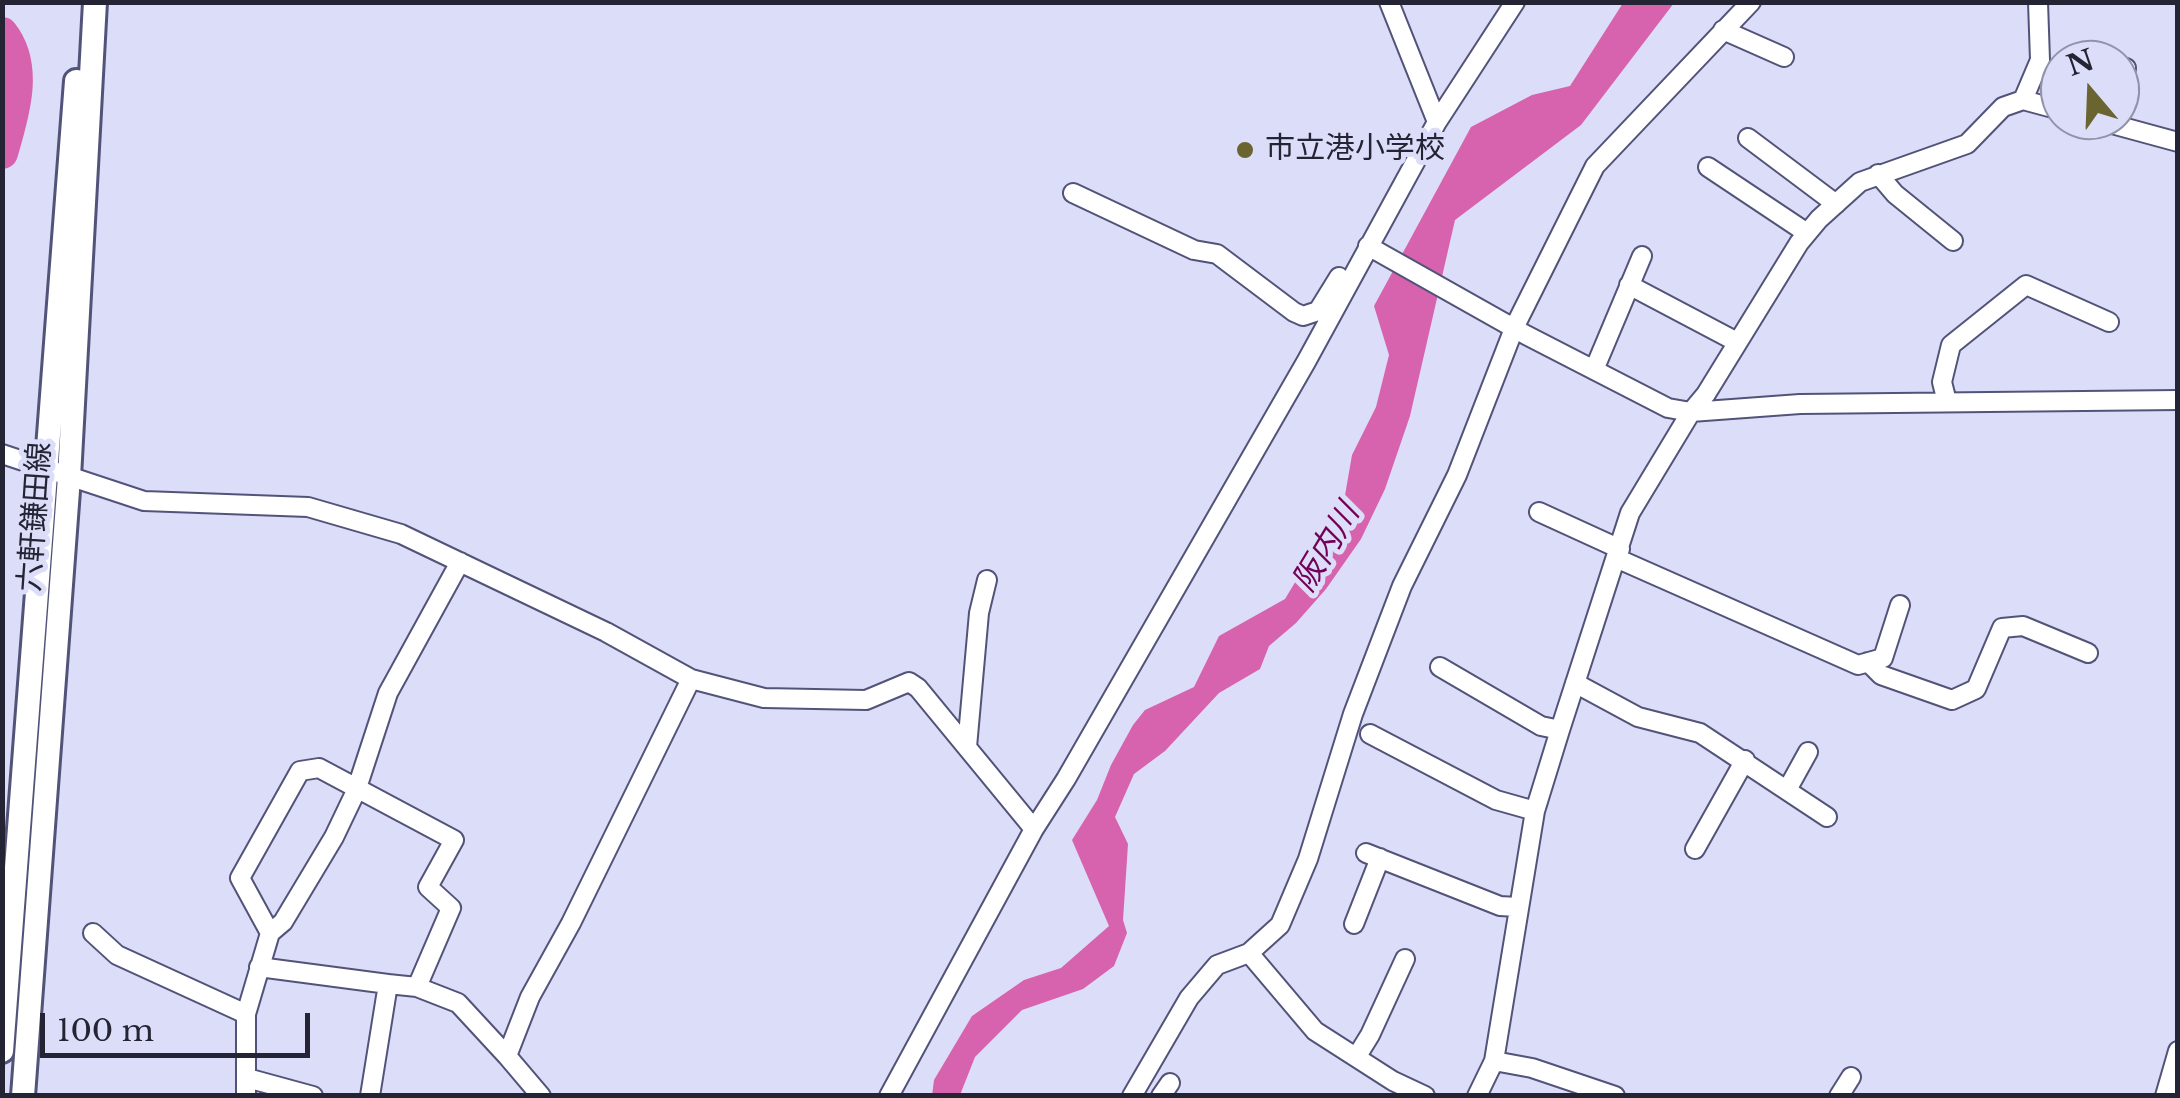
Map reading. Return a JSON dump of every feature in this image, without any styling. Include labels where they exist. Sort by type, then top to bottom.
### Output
[{"type":"main road","name":"六軒鎌田線","points":[[23,1096],[82,2]]},
{"type":"main road","name":"六軒鎌田線","points":[[2,1051],[58,473],[95,2]]},
{"type":"street","points":[[1389,2],[1437,122]]},
{"type":"street","points":[[889,1096],[1034,829],[1241,475],[1356,267],[1372,250],[1437,122],[1516,2]]},
{"type":"street","points":[[1132,1096],[1189,998],[1217,965],[1249,953],[1280,924],[1298,887],[1375,655],[1402,586],[1457,475],[1510,324],[1595,166],[1752,2]]},
{"type":"street","points":[[2023,100],[2040,60],[2038,2]]},
{"type":"street","points":[[1723,30],[1784,57]]},
{"type":"street","points":[[1477,1096],[1494,1061],[1535,811],[1630,514],[1807,233],[1836,204],[1860,182],[1966,144],[2003,107],[2023,100],[2040,105]]},
{"type":"street","points":[[2140,131],[2178,142]]},
{"type":"street","points":[[1748,138],[1836,204]]},
{"type":"street","points":[[1708,167],[1807,233]]},
{"type":"street","points":[[1878,174],[1895,194],[1953,242]]},
{"type":"street","points":[[1073,192],[1194,250],[1217,254],[1303,316],[1318,311],[1343,269],[1356,267]]},
{"type":"street","points":[[1372,250],[1668,408],[1691,412],[1800,404],[2087,404],[2178,400]]},
{"type":"street","points":[[1594,370],[1642,256]]},
{"type":"street","points":[[1947,402],[1942,382],[1951,345],[2026,285],[2109,322]]},
{"type":"street","points":[[1629,286],[1737,342]]},
{"type":"street","points":[[2,454],[144,500],[308,507],[401,534],[606,632],[691,679],[764,698],[866,700],[909,682],[1034,829]]},
{"type":"street","points":[[1539,512],[1618,554],[1858,665],[1882,658],[1900,605]]},
{"type":"street","points":[[313,1096],[246,1087],[246,1014],[270,933],[283,922],[334,836],[356,790],[388,694],[460,562]]},
{"type":"street","points":[[967,747],[978,613],[987,580]]},
{"type":"street","points":[[1868,662],[1881,675],[1952,700],[1976,689],[2002,628],[2023,626],[2088,653]]},
{"type":"street","points":[[1440,667],[1542,726],[1560,730]]},
{"type":"street","points":[[507,1056],[530,998],[691,679]]},
{"type":"street","points":[[1575,682],[1638,717],[1700,733],[1827,817]]},
{"type":"street","points":[[1370,734],[1496,800],[1535,811]]},
{"type":"street","points":[[1786,790],[1808,752]]},
{"type":"street","points":[[1694,849],[1745,760]]},
{"type":"street","points":[[270,933],[240,878],[300,770],[319,768],[454,840],[428,887],[451,908],[417,988]]},
{"type":"street","points":[[1354,924],[1373,856],[1500,906],[1517,907]]},
{"type":"street","points":[[93,933],[118,956],[246,1014]]},
{"type":"street","points":[[1249,953],[1315,1031],[1393,1082],[1425,1096]]},
{"type":"street","points":[[1357,1056],[1405,959]]},
{"type":"street","points":[[259,967],[417,988],[458,1003],[542,1096]]},
{"type":"street","points":[[370,1096],[388,984]]},
{"type":"street","points":[[2165,1096],[2178,1051]]},
{"type":"street","points":[[1494,1061],[1532,1068],[1615,1096]]},
{"type":"street","points":[[1839,1096],[1851,1077]]},
{"type":"water","name":"阪内川","points":[[1623,3],[1674,3],[1581,125],[1455,220],[1410,416],[1385,489],[1361,539],[1326,589],[1269,646],[1260,669],[1219,693],[1165,751],[1134,774],[1115,817],[1128,844],[1123,920],[1127,933],[1114,966],[1083,989],[1022,1010],[975,1057],[960,1095],[932,1096],[934,1080],[972,1016],[1024,980],[1061,968],[1109,926],[1072,840],[1097,800],[1133,725],[1145,710],[1194,687],[1219,636],[1285,599],[1344,501],[1352,455],[1376,407],[1389,355],[1374,306],[1471,127],[1532,95],[1570,86]]},
{"type":"waterway","points":[[2,33],[10,46],[17,76],[2,153]]},
{"type":"place","name":"市立港小学校","points":[[1245,150]]}]
